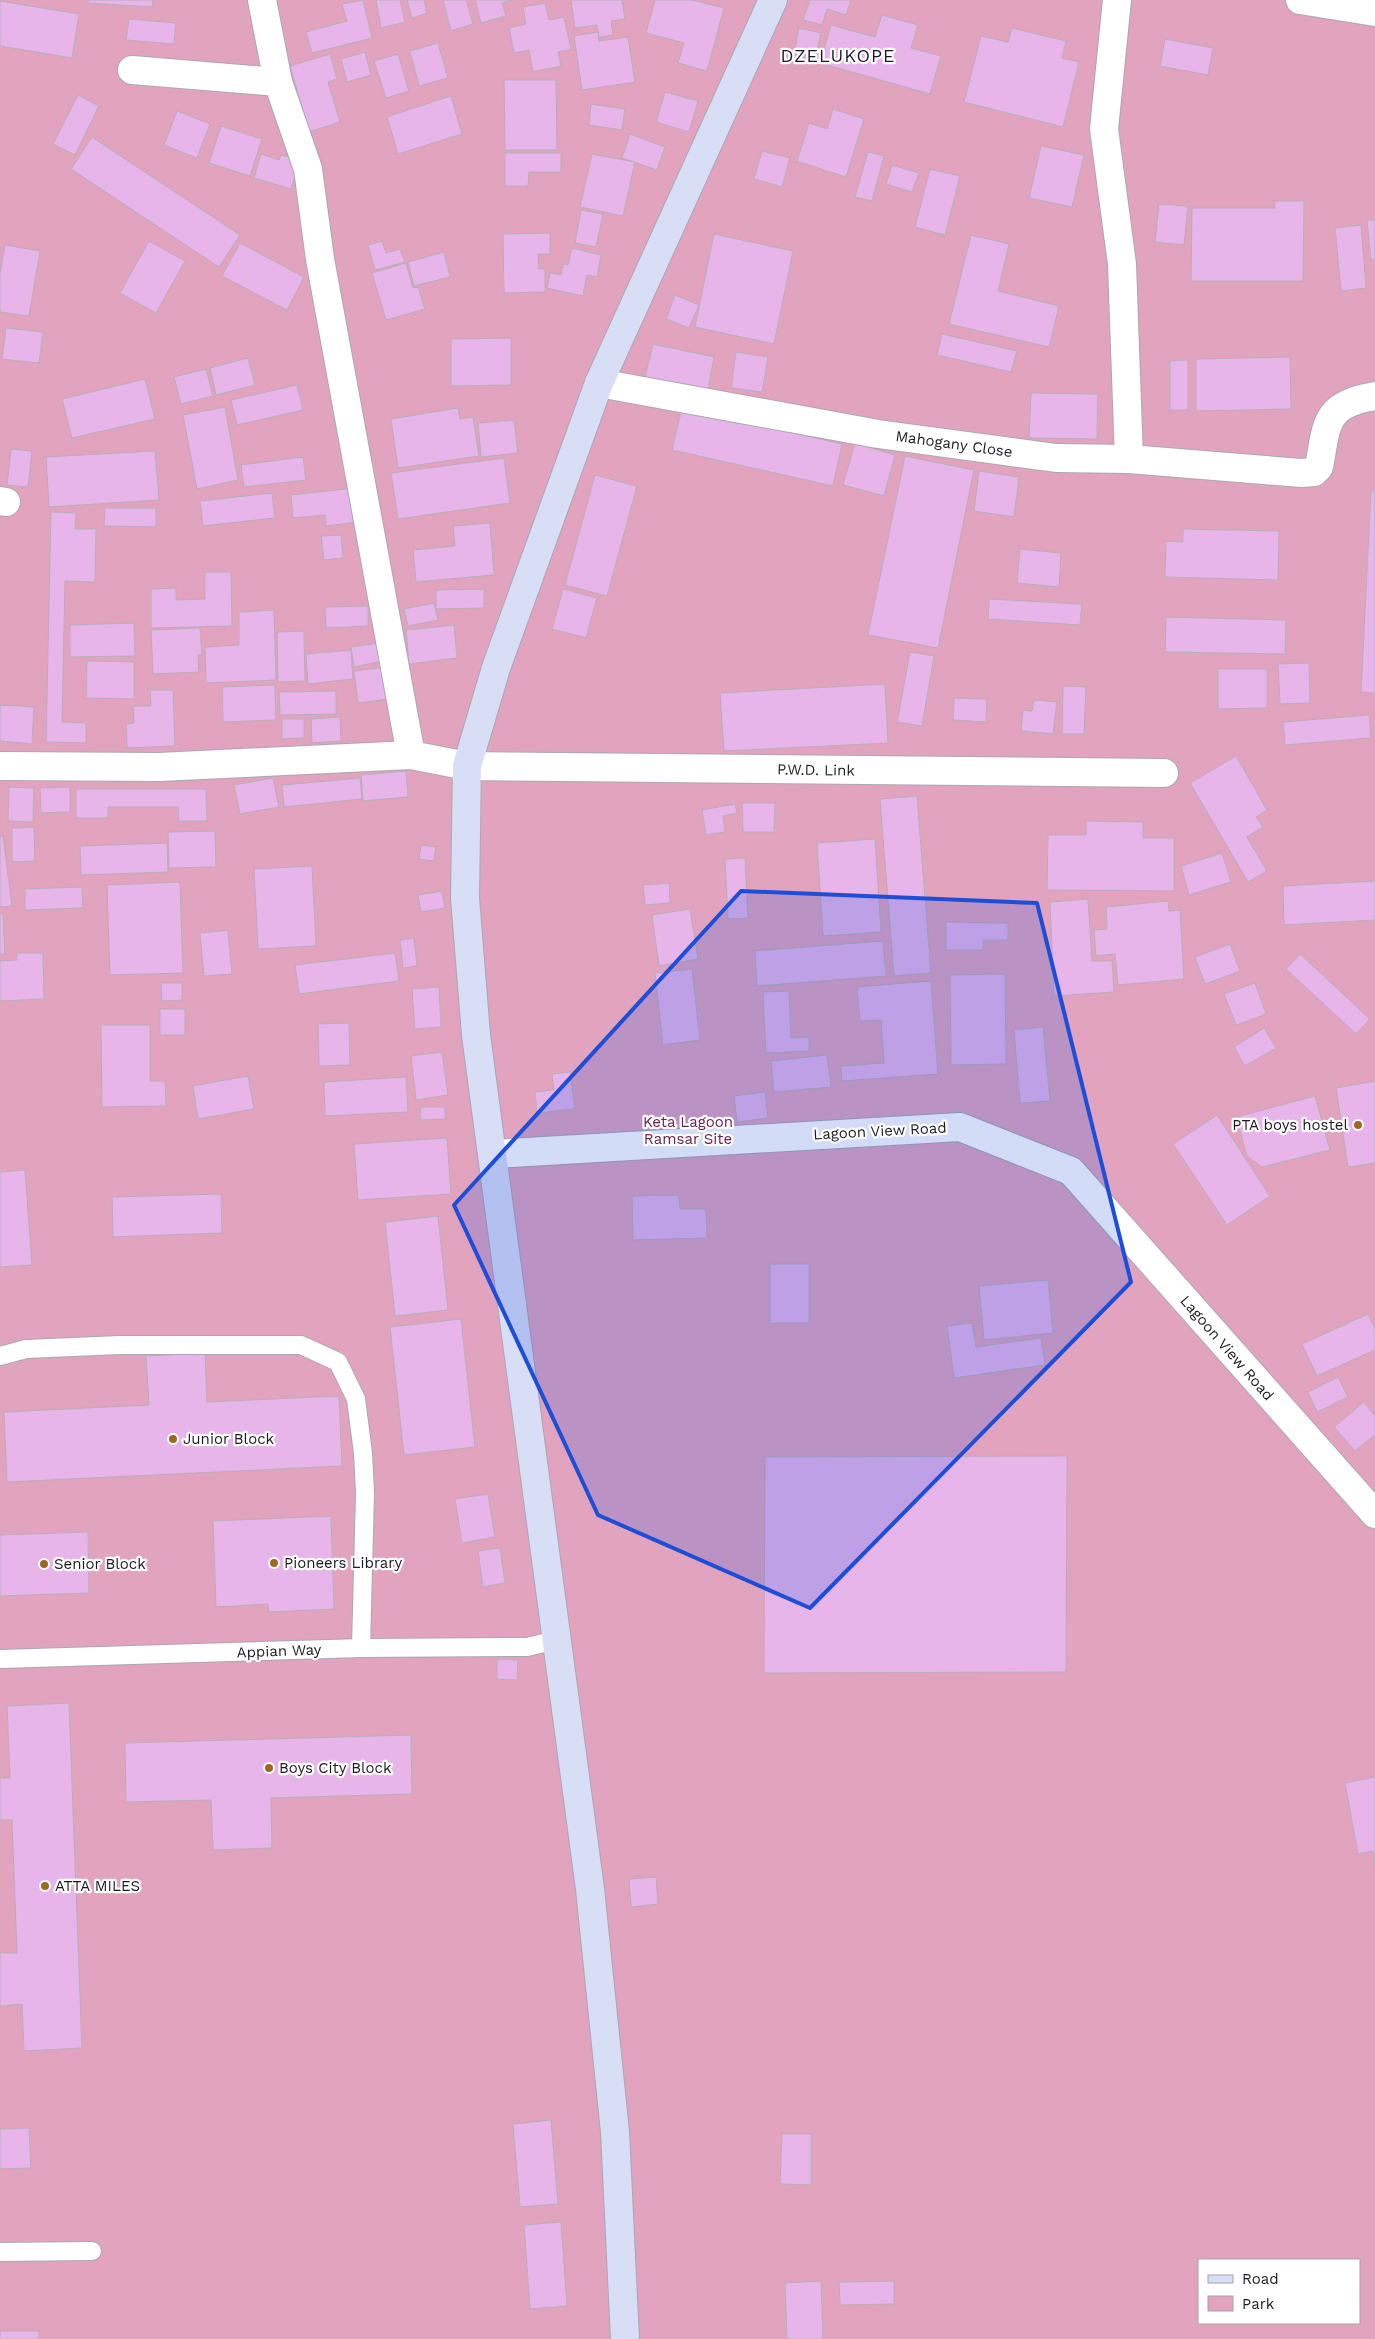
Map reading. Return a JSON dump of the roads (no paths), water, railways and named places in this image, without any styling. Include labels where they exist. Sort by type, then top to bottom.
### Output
[{"type":"main road","points":[[625,2339],[615,2132],[590,1889],[476,1035],[465,898],[467,766],[496,668],[599,382],[773,0]]},
{"type":"street","points":[[262,0],[278,82],[308,169],[320,258],[412,755]]},
{"type":"street","points":[[1117,0],[1104,129],[1122,264],[1130,459]]},
{"type":"street","points":[[1300,0],[1375,12]]},
{"type":"street","points":[[132,70],[278,82]]},
{"type":"street","name":"Mahogany Close","points":[[599,382],[878,434],[1056,458],[1130,459],[1300,473],[1314,472],[1319,467],[1328,420],[1332,413],[1362,398],[1375,396]]},
{"type":"street","name":"P.W.D. Link","points":[[0,766],[159,767],[412,755],[467,766],[1164,773]]},
{"type":"street","name":"Lagoon View Road","points":[[493,1154],[960,1127],[1071,1171],[1375,1514]]},
{"type":"lane","points":[[0,1356],[26,1349],[120,1345],[301,1345],[338,1362],[356,1399],[363,1453],[365,1492],[361,1648]]},
{"type":"lane","name":"Appian Way","points":[[0,1659],[361,1648],[527,1647],[557,1640]]},
{"type":"lane","points":[[0,2252],[92,2251]]},
{"type":"place","name":"PTA boys hostel","points":[[1358,1125]]},
{"type":"place","name":"Junior Block","points":[[173,1439]]},
{"type":"place","name":"Pioneers Library","points":[[274,1563]]},
{"type":"place","name":"Senior Block","points":[[44,1564]]},
{"type":"place","name":"Boys City Block","points":[[269,1768]]},
{"type":"place","name":"ATTA MILES","points":[[45,1886]]},
{"type":"district","name":"DZELUKOPE","points":[[838,55]]},
{"type":"park label","name":"Keta Lagoon Ramsar Site","points":[[688,1130]]}]
